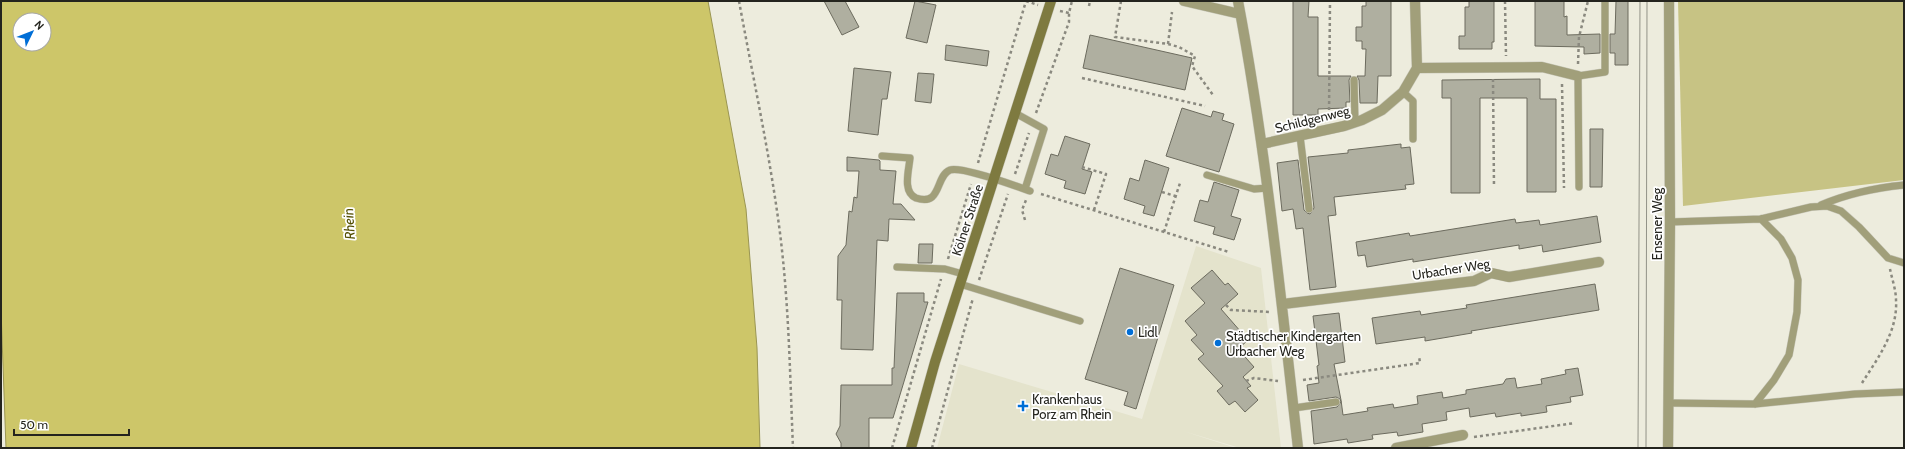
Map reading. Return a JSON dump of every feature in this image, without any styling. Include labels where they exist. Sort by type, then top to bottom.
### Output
[{"type":"main road","name":"Kölner Straße","points":[[911,448],[935,362],[1051,1]]},
{"type":"street","points":[[1184,1],[1240,14]]},
{"type":"street","points":[[1238,1],[1268,188],[1298,448]]},
{"type":"street","points":[[1415,1],[1417,68],[1542,67],[1578,76]]},
{"type":"street","name":"Ensener Weg","points":[[1668,448],[1670,222],[1669,1]]},
{"type":"street","name":"Schildgenweg","points":[[1262,144],[1329,130],[1355,122],[1382,110],[1403,92],[1417,68]]},
{"type":"street","name":"Urbacher Weg","points":[[1283,308],[1474,281],[1491,273],[1509,277],[1599,262]]},
{"type":"street","points":[[1396,448],[1463,435]]},
{"type":"lane","points":[[1579,187],[1578,76],[1605,72],[1604,1]]},
{"type":"lane","points":[[1354,80],[1355,122]]},
{"type":"lane","points":[[1403,92],[1413,101],[1414,139]]},
{"type":"lane","points":[[882,156],[910,158],[909,191],[915,197],[922,199],[932,197],[936,194],[943,175],[950,170],[975,173],[1028,190],[1044,129],[1015,113]]},
{"type":"lane","points":[[1300,136],[1310,209]]},
{"type":"lane","points":[[1207,175],[1254,189],[1268,188]]},
{"type":"lane","points":[[1670,222],[1760,219],[1820,206],[1840,197],[1871,188],[1904,185]]},
{"type":"lane","points":[[1820,206],[1827,206],[1840,211],[1859,227],[1888,258],[1904,263]]},
{"type":"lane","points":[[1755,404],[1774,380],[1789,355],[1796,312],[1798,280],[1792,258],[1781,239],[1760,219]]},
{"type":"lane","points":[[898,267],[944,269],[976,289],[1080,321]]},
{"type":"lane","points":[[1669,403],[1755,404],[1855,394],[1904,392]]},
{"type":"lane","points":[[1294,408],[1336,402]]},
{"type":"path","points":[[739,1],[751,60],[780,233],[787,295],[793,448]]},
{"type":"path","points":[[892,448],[944,269],[975,173],[1026,1]]},
{"type":"path","points":[[932,448],[976,289],[1069,22],[1072,1]]},
{"type":"path","points":[[1089,6],[1090,1]]},
{"type":"path","points":[[1121,1],[1114,37],[1168,44],[1179,47],[1195,56],[1192,66],[1212,95]]},
{"type":"path","points":[[1329,130],[1330,1]]},
{"type":"path","points":[[1505,1],[1506,67]]},
{"type":"path","points":[[1578,76],[1579,37],[1588,1]]},
{"type":"path","points":[[1168,44],[1172,12]]},
{"type":"path","points":[[1493,67],[1494,187]]},
{"type":"path","points":[[1562,71],[1564,188]]},
{"type":"path","points":[[1082,78],[1205,106]]},
{"type":"path","points":[[1082,167],[1106,174],[1094,210]]},
{"type":"path","points":[[1164,232],[1180,183]]},
{"type":"path","points":[[1025,220],[1022,210],[1028,190],[1229,252]]},
{"type":"path","points":[[1162,192],[1176,196]]},
{"type":"path","points":[[1855,394],[1882,351],[1892,330],[1896,300],[1888,258]]},
{"type":"path","points":[[1226,305],[1231,310],[1283,308]]},
{"type":"path","points":[[1246,381],[1254,378],[1291,382],[1420,363],[1419,356]]},
{"type":"path","points":[[1463,435],[1473,438],[1575,423]]},
{"type":"shaded area","points":[[1678,1],[1904,1],[1904,180],[1683,206]]},
{"type":"shaded area","name":"Städtischer Kindergarten Urbacher Weg","points":[[1196,246],[1261,268],[1281,448],[1240,448],[1183,431],[1236,448],[937,448],[959,364],[1142,419]]},
{"type":"water","name":"Rhein","points":[[1,1],[708,1],[746,209],[757,348],[760,448],[6,448],[1,310]]},
{"type":"building","points":[[824,1],[845,1],[859,27],[842,35]]},
{"type":"building","points":[[915,1],[936,5],[927,43],[906,38]]},
{"type":"building","points":[[1293,1],[1309,1],[1308,17],[1318,17],[1318,76],[1351,76],[1349,80],[1350,102],[1346,102],[1346,108],[1318,109],[1318,115],[1293,115]]},
{"type":"building","points":[[1366,1],[1391,1],[1391,76],[1378,76],[1377,103],[1360,103],[1359,80],[1357,76],[1365,76],[1366,49],[1362,49],[1362,41],[1356,41],[1356,27],[1362,27],[1362,6],[1366,6]]},
{"type":"building","points":[[1469,1],[1494,1],[1494,42],[1492,42],[1492,49],[1459,49],[1459,36],[1465,36],[1465,7],[1469,7]]},
{"type":"building","points":[[1535,1],[1564,1],[1564,17],[1567,16],[1567,35],[1600,34],[1600,53],[1584,54],[1584,47],[1535,46]]},
{"type":"building","points":[[1616,1],[1628,1],[1628,65],[1615,65],[1615,53],[1610,53],[1610,34],[1615,34]]},
{"type":"building","points":[[1090,35],[1192,58],[1185,90],[1083,68]]},
{"type":"building","points":[[946,45],[989,51],[987,66],[945,60]]},
{"type":"building","points":[[854,68],[891,72],[887,99],[882,99],[878,135],[848,131]]},
{"type":"building","points":[[918,73],[934,74],[931,103],[915,101]]},
{"type":"building","points":[[1540,79],[1540,99],[1556,99],[1556,192],[1527,192],[1527,98],[1480,98],[1480,193],[1451,193],[1451,98],[1442,98],[1442,80]]},
{"type":"building","points":[[1182,108],[1211,117],[1213,111],[1224,114],[1222,120],[1234,124],[1219,172],[1166,156]]},
{"type":"building","points":[[1590,129],[1603,129],[1602,187],[1590,187]]},
{"type":"building","points":[[1065,136],[1090,144],[1082,169],[1092,172],[1085,194],[1064,188],[1066,181],[1045,174],[1051,154],[1058,156]]},
{"type":"building","points":[[1401,144],[1401,148],[1410,147],[1414,184],[1405,185],[1406,189],[1334,197],[1336,215],[1328,216],[1336,287],[1310,290],[1303,228],[1296,229],[1293,209],[1282,211],[1277,163],[1298,160],[1304,210],[1310,214],[1314,208],[1308,157],[1348,153],[1348,150]]},
{"type":"building","points":[[847,157],[879,160],[880,170],[896,171],[893,204],[901,204],[915,220],[889,219],[888,241],[877,240],[873,350],[841,349],[842,300],[837,300],[838,256],[846,245],[849,211],[852,212],[854,197],[857,198],[859,171],[847,171]]},
{"type":"building","points":[[1145,160],[1169,168],[1154,216],[1143,213],[1145,206],[1124,199],[1130,178],[1139,181]]},
{"type":"building","points":[[1214,182],[1239,190],[1231,216],[1241,219],[1234,240],[1213,234],[1215,227],[1194,221],[1200,200],[1208,202]]},
{"type":"building","points":[[1597,216],[1601,242],[1543,252],[1542,245],[1519,249],[1519,245],[1413,262],[1413,259],[1367,267],[1365,255],[1358,256],[1356,242],[1409,233],[1410,236],[1515,219],[1516,223],[1539,220],[1540,225]]},
{"type":"building","points":[[919,244],[933,244],[932,263],[918,263]]},
{"type":"building","name":"Lidl","points":[[1120,268],[1174,285],[1136,409],[1124,405],[1128,392],[1085,379]]},
{"type":"building","points":[[1212,270],[1225,285],[1228,283],[1238,294],[1221,309],[1248,340],[1238,349],[1254,367],[1243,377],[1251,386],[1247,388],[1258,400],[1245,412],[1235,401],[1229,405],[1217,391],[1223,386],[1198,359],[1204,354],[1191,340],[1197,335],[1185,321],[1205,303],[1191,288]]},
{"type":"building","points":[[1595,284],[1599,310],[1471,331],[1472,333],[1425,341],[1425,337],[1376,344],[1372,318],[1420,311],[1421,315],[1467,308],[1466,305]]},
{"type":"building","points":[[897,293],[924,293],[924,302],[928,302],[893,418],[869,418],[869,448],[841,448],[841,443],[836,434],[840,426],[841,385],[892,385]]},
{"type":"building","points":[[1339,313],[1345,362],[1334,364],[1341,400],[1343,415],[1368,411],[1367,408],[1393,404],[1394,408],[1418,404],[1417,396],[1442,392],[1443,398],[1466,394],[1466,390],[1503,384],[1506,379],[1515,378],[1517,388],[1542,384],[1541,379],[1566,374],[1565,370],[1578,368],[1583,395],[1570,397],[1571,402],[1546,406],[1547,412],[1521,416],[1521,413],[1496,417],[1495,413],[1470,417],[1469,408],[1446,412],[1447,420],[1422,424],[1423,432],[1398,436],[1397,432],[1372,435],[1373,439],[1348,443],[1347,439],[1314,444],[1311,411],[1337,407],[1341,402],[1340,399],[1336,397],[1309,401],[1307,385],[1319,383],[1317,366],[1319,365],[1313,316]]},
{"type":"tram line","points":[[1638,448],[1640,1]]},
{"type":"tram line","points":[[1646,448],[1647,1]]},
{"type":"place","name":"Lidl","points":[[1130,332]]},
{"type":"place","name":"Städtischer Kindergarten Urbacher Weg","points":[[1218,343]]},
{"type":"place","name":"Krankenhaus Porz am Rhein","points":[[1023,406]]}]
